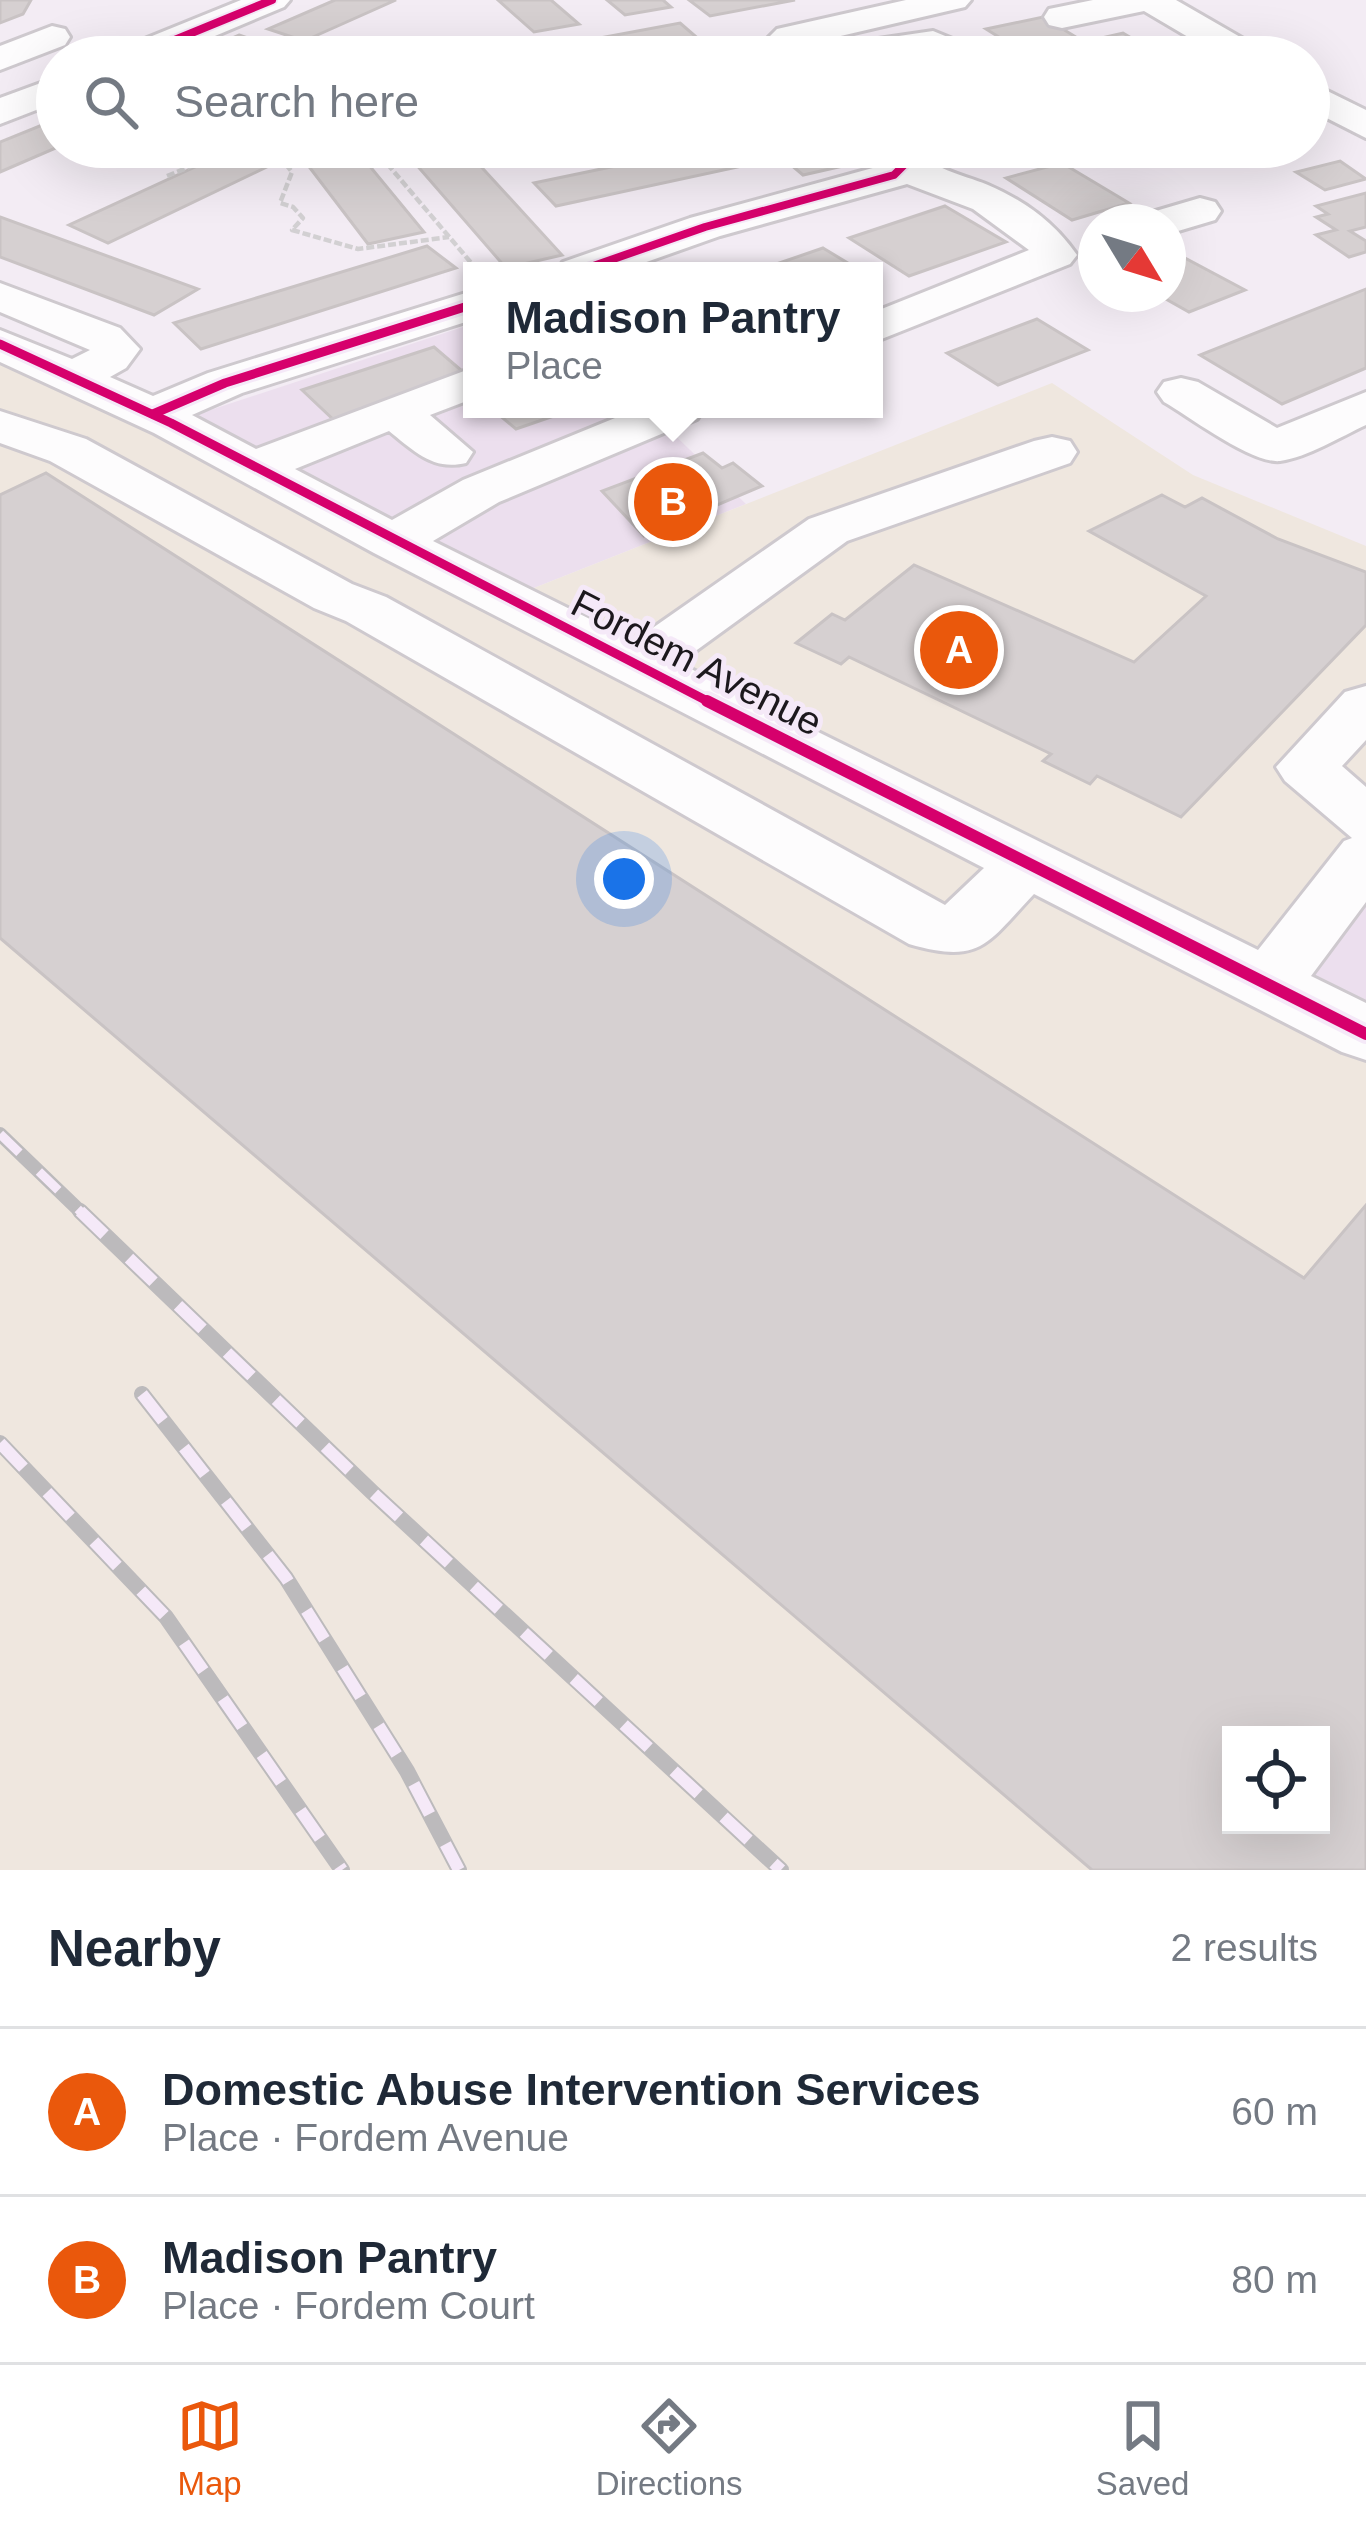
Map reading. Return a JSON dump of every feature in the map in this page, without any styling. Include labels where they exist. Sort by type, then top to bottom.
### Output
[{"type":"street","points":[[184,36],[272,0]]},
{"type":"street","points":[[794,36],[953,0]]},
{"type":"street","points":[[1062,17],[1149,0],[1212,36]]},
{"type":"street","points":[[0,58],[36,43]]},
{"type":"street","points":[[0,112],[36,97]]},
{"type":"street","points":[[1330,105],[1366,126]]},
{"type":"street","points":[[605,262],[872,168]]},
{"type":"street","points":[[921,168],[1076,249]]},
{"type":"street","points":[[883,324],[1076,249]]},
{"type":"street","points":[[0,296],[104,338],[117,349],[110,358],[75,377]]},
{"type":"street","points":[[153,414],[225,383],[463,308]]},
{"type":"street","name":"Fordem Avenue","points":[[4,349],[153,414],[393,542],[1366,1034]]},
{"type":"street","points":[[254,467],[463,385]]},
{"type":"street","points":[[1180,392],[1276,447],[1366,407]]},
{"type":"street","points":[[393,411],[448,452]]},
{"type":"street","points":[[393,542],[481,491],[658,418]]},
{"type":"street","points":[[0,426],[85,458],[948,931],[959,931],[1027,862]]},
{"type":"street","points":[[637,666],[828,530],[1052,452]]},
{"type":"street","points":[[1366,706],[1306,767],[1366,821]]},
{"type":"street","points":[[734,814],[814,755]]},
{"type":"street","points":[[1268,985],[1366,856]]},
{"type":"path","points":[[167,176],[187,168]]},
{"type":"path","points":[[289,168],[292,172],[280,202],[303,218],[292,230],[358,249],[449,237]]},
{"type":"path","points":[[391,168],[471,262]]},
{"type":"shaded area","points":[[463,327],[463,418],[660,418],[746,504],[506,599],[171,423]]},
{"type":"shaded area","points":[[0,344],[506,599],[1052,383],[1193,475],[1366,546],[1366,818],[1249,974],[1366,1034],[1366,1870],[0,1870]]},
{"type":"shaded area","points":[[1366,818],[1366,1003],[1268,950]]},
{"type":"building","points":[[0,0],[31,0],[23,14],[0,23]]},
{"type":"building","points":[[335,0],[396,0],[315,36],[289,36],[268,29]]},
{"type":"building","points":[[498,0],[551,0],[579,24],[534,32]]},
{"type":"building","points":[[607,0],[663,0],[671,7],[625,15]]},
{"type":"building","points":[[689,0],[795,0],[710,16]]},
{"type":"building","points":[[1043,17],[1074,36],[997,36],[986,29]]},
{"type":"building","points":[[680,23],[695,36],[610,36]]},
{"type":"building","points":[[36,127],[36,156],[0,172],[0,142]]},
{"type":"building","points":[[1340,161],[1366,179],[1325,190],[1296,172],[1330,168],[1330,164]]},
{"type":"building","points":[[193,168],[265,168],[108,243],[69,225]]},
{"type":"building","points":[[310,168],[371,168],[424,232],[368,244]]},
{"type":"building","points":[[419,168],[482,168],[562,255],[501,262]]},
{"type":"building","points":[[606,168],[733,168],[556,206],[534,183]]},
{"type":"building","points":[[795,168],[834,168],[803,175]]},
{"type":"building","points":[[1043,168],[1070,168],[1129,203],[1078,204],[1078,218],[1072,220],[1006,178]]},
{"type":"building","points":[[1366,193],[1366,227],[1350,231],[1366,241],[1366,252],[1349,257],[1316,235],[1336,230],[1316,217],[1328,214],[1316,206]]},
{"type":"building","points":[[945,206],[1006,242],[909,276],[849,238]]},
{"type":"building","points":[[0,217],[198,289],[154,315],[0,257]]},
{"type":"building","points":[[427,246],[456,268],[201,349],[174,323]]},
{"type":"building","points":[[823,248],[846,262],[782,262]]},
{"type":"building","points":[[1186,259],[1245,290],[1189,312]]},
{"type":"building","points":[[1366,289],[1366,368],[1282,404],[1200,355]]},
{"type":"building","points":[[1037,319],[1088,350],[998,385],[947,353]]},
{"type":"building","points":[[434,347],[463,372],[463,379],[337,423],[302,390]]},
{"type":"building","points":[[503,418],[548,418],[516,429]]},
{"type":"building","points":[[703,453],[722,468],[733,463],[762,486],[644,536],[602,491]]},
{"type":"building","points":[[46,473],[1304,1278],[1366,1205],[1366,1870],[1092,1870],[0,938],[0,495]]},
{"type":"building","points":[[1162,495],[1185,507],[1202,498],[1278,539],[1366,572],[1366,625],[1181,817],[1097,776],[1090,784],[1043,761],[1051,754],[849,657],[841,664],[796,643],[832,614],[845,620],[914,565],[1134,662],[1206,596],[1089,531]]},
{"type":"railway","points":[[0,1134],[83,1214]]},
{"type":"railway","points":[[80,1211],[372,1492],[781,1870]]},
{"type":"railway","points":[[142,1394],[286,1578],[407,1771],[459,1870]]},
{"type":"railway","points":[[0,1443],[166,1617],[342,1870]]},
{"type":"cycle path","points":[[184,36],[272,0]]},
{"type":"cycle path","points":[[605,262],[705,227],[894,175],[901,168]]},
{"type":"cycle path","points":[[153,414],[225,383],[463,308]]},
{"type":"cycle path","points":[[0,344],[171,423],[393,542],[1366,1034]]},
{"type":"place","name":"Madison Pantry","points":[[673,502]]},
{"type":"place","name":"Domestic Abuse Intervention Services","points":[[959,650]]}]
